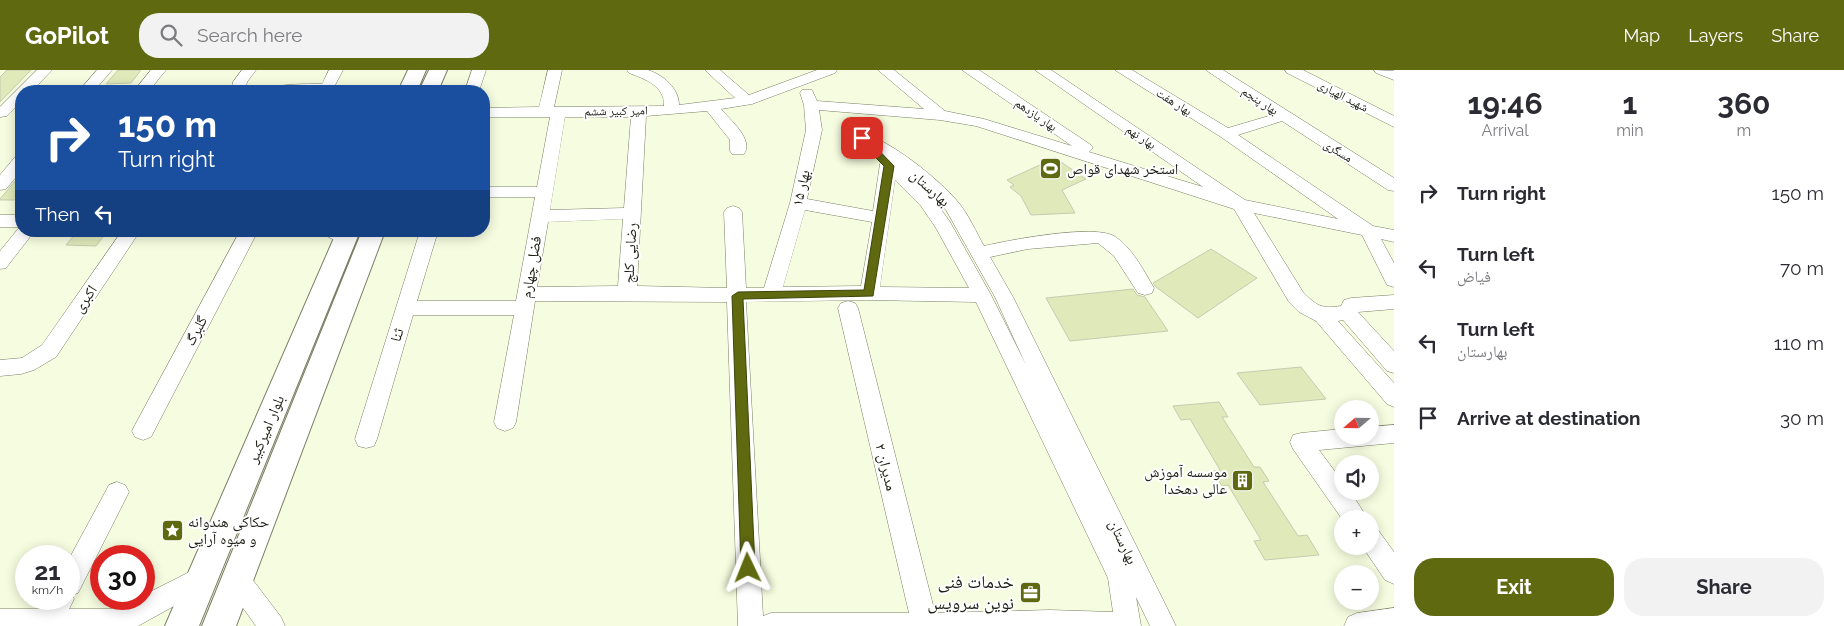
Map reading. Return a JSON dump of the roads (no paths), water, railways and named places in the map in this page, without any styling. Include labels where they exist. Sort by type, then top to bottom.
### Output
[{"type":"main road","points":[[411,85],[418,70]]},
{"type":"main road","points":[[432,85],[438,70]]},
{"type":"main road","name":"بلوار امیرکبیر","points":[[182,626],[341,237]]},
{"type":"main road","name":"بلوار امیرکبیر","points":[[219,626],[372,237]]},
{"type":"street","points":[[30,85],[45,70]]},
{"type":"street","points":[[91,85],[105,70]]},
{"type":"street","points":[[146,85],[159,70]]},
{"type":"street","points":[[239,85],[248,70]]},
{"type":"street","points":[[328,85],[336,70]]},
{"type":"street","points":[[474,85],[479,70]]},
{"type":"street","name":"فضل چهارم","points":[[505,422],[544,192],[555,70]]},
{"type":"street","points":[[634,70],[665,87],[672,100],[671,110]]},
{"type":"street","points":[[712,70],[747,100]]},
{"type":"street","points":[[780,70],[799,81]]},
{"type":"street","name":"امیر کبیر ششم","points":[[490,112],[638,112],[710,106],[747,100],[830,70]]},
{"type":"street","points":[[885,70],[940,115]]},
{"type":"street","name":"بهار یازدهم","points":[[969,70],[1103,160]]},
{"type":"street","name":"بهار نهم","points":[[1042,70],[1240,205]]},
{"type":"street","name":"بهار هفت","points":[[1122,70],[1226,134],[1368,231]]},
{"type":"street","name":"بهار پنجم","points":[[1213,70],[1282,116]]},
{"type":"street","name":"شهید الهیاری","points":[[1292,70],[1394,122]]},
{"type":"street","name":"شهید الهیاری","points":[[1321,70],[1394,107]]},
{"type":"street","points":[[1381,70],[1394,76]]},
{"type":"street","name":"بهار ۱۵","points":[[772,294],[798,204],[814,130],[811,105],[799,81]]},
{"type":"street","points":[[1,114],[15,100]]},
{"type":"street","points":[[811,105],[940,115],[979,122],[1240,205],[1394,236]]},
{"type":"street","points":[[710,106],[738,139],[738,151]]},
{"type":"street","points":[[858,108],[862,138]]},
{"type":"street","name":"رضایی کلج","points":[[405,308],[627,293],[638,112]]},
{"type":"street","points":[[1,114],[15,114]]},
{"type":"street","points":[[1226,134],[1282,116]]},
{"type":"street","name":"مسگری","points":[[1282,116],[1394,186]]},
{"type":"street","name":"بهارستان","points":[[862,138],[927,202],[944,226],[982,295],[1120,577],[1128,626]]},
{"type":"street","name":"بهارستان","points":[[862,138],[893,156],[923,178],[953,207],[1004,297],[1163,626]]},
{"type":"street","points":[[869,294],[889,166]]},
{"type":"street","points":[[0,185],[15,168]]},
{"type":"street","points":[[490,192],[544,192]]},
{"type":"street","points":[[798,204],[882,218]]},
{"type":"street","points":[[1240,205],[1296,297],[1306,307],[1323,316],[1394,398]]},
{"type":"street","points":[[733,212],[751,626]]},
{"type":"street","points":[[540,216],[632,213]]},
{"type":"street","points":[[0,221],[15,225]]},
{"type":"street","points":[[1368,231],[1394,280]]},
{"type":"street","points":[[0,263],[17,237]]},
{"type":"street","name":"اکبری","points":[[0,368],[15,368],[35,363],[49,351],[127,237]]},
{"type":"street","name":"گلبرگ","points":[[142,432],[246,237]]},
{"type":"street","name":"ثنا","points":[[366,439],[427,237]]},
{"type":"street","points":[[979,253],[1028,243],[1100,237],[1109,240],[1116,246],[1145,288]]},
{"type":"street","points":[[627,293],[738,296],[772,294],[982,295]]},
{"type":"street","points":[[1347,312],[1351,305],[1394,302]]},
{"type":"street","name":"مدیران ۲","points":[[848,308],[925,626]]},
{"type":"street","points":[[1323,316],[1347,312]]},
{"type":"street","points":[[1347,312],[1394,365]]},
{"type":"street","points":[[1379,435],[1394,434]]},
{"type":"street","points":[[1334,439],[1301,442],[1350,510]]},
{"type":"street","points":[[80,563],[117,492]]},
{"type":"street","points":[[1379,551],[1394,572]]},
{"type":"street","points":[[0,622],[122,624],[202,577]]},
{"type":"street","points":[[237,579],[272,626]]},
{"type":"street","points":[[49,622],[55,610]]},
{"type":"street","points":[[771,626],[925,626],[1084,622],[1124,626]]},
{"type":"street","points":[[1358,626],[1393,622]]},
{"type":"place","name":"استخر شهدای قواص","points":[[1051,169]]},
{"type":"place","name":"موسسه آموزش عالی دهخدا","points":[[1243,481]]},
{"type":"place","name":"حکاکی هندوانه و میوه آرایی","points":[[172,531]]},
{"type":"place","name":"خدمات فنی نوین سرویس","points":[[1030,592]]}]
